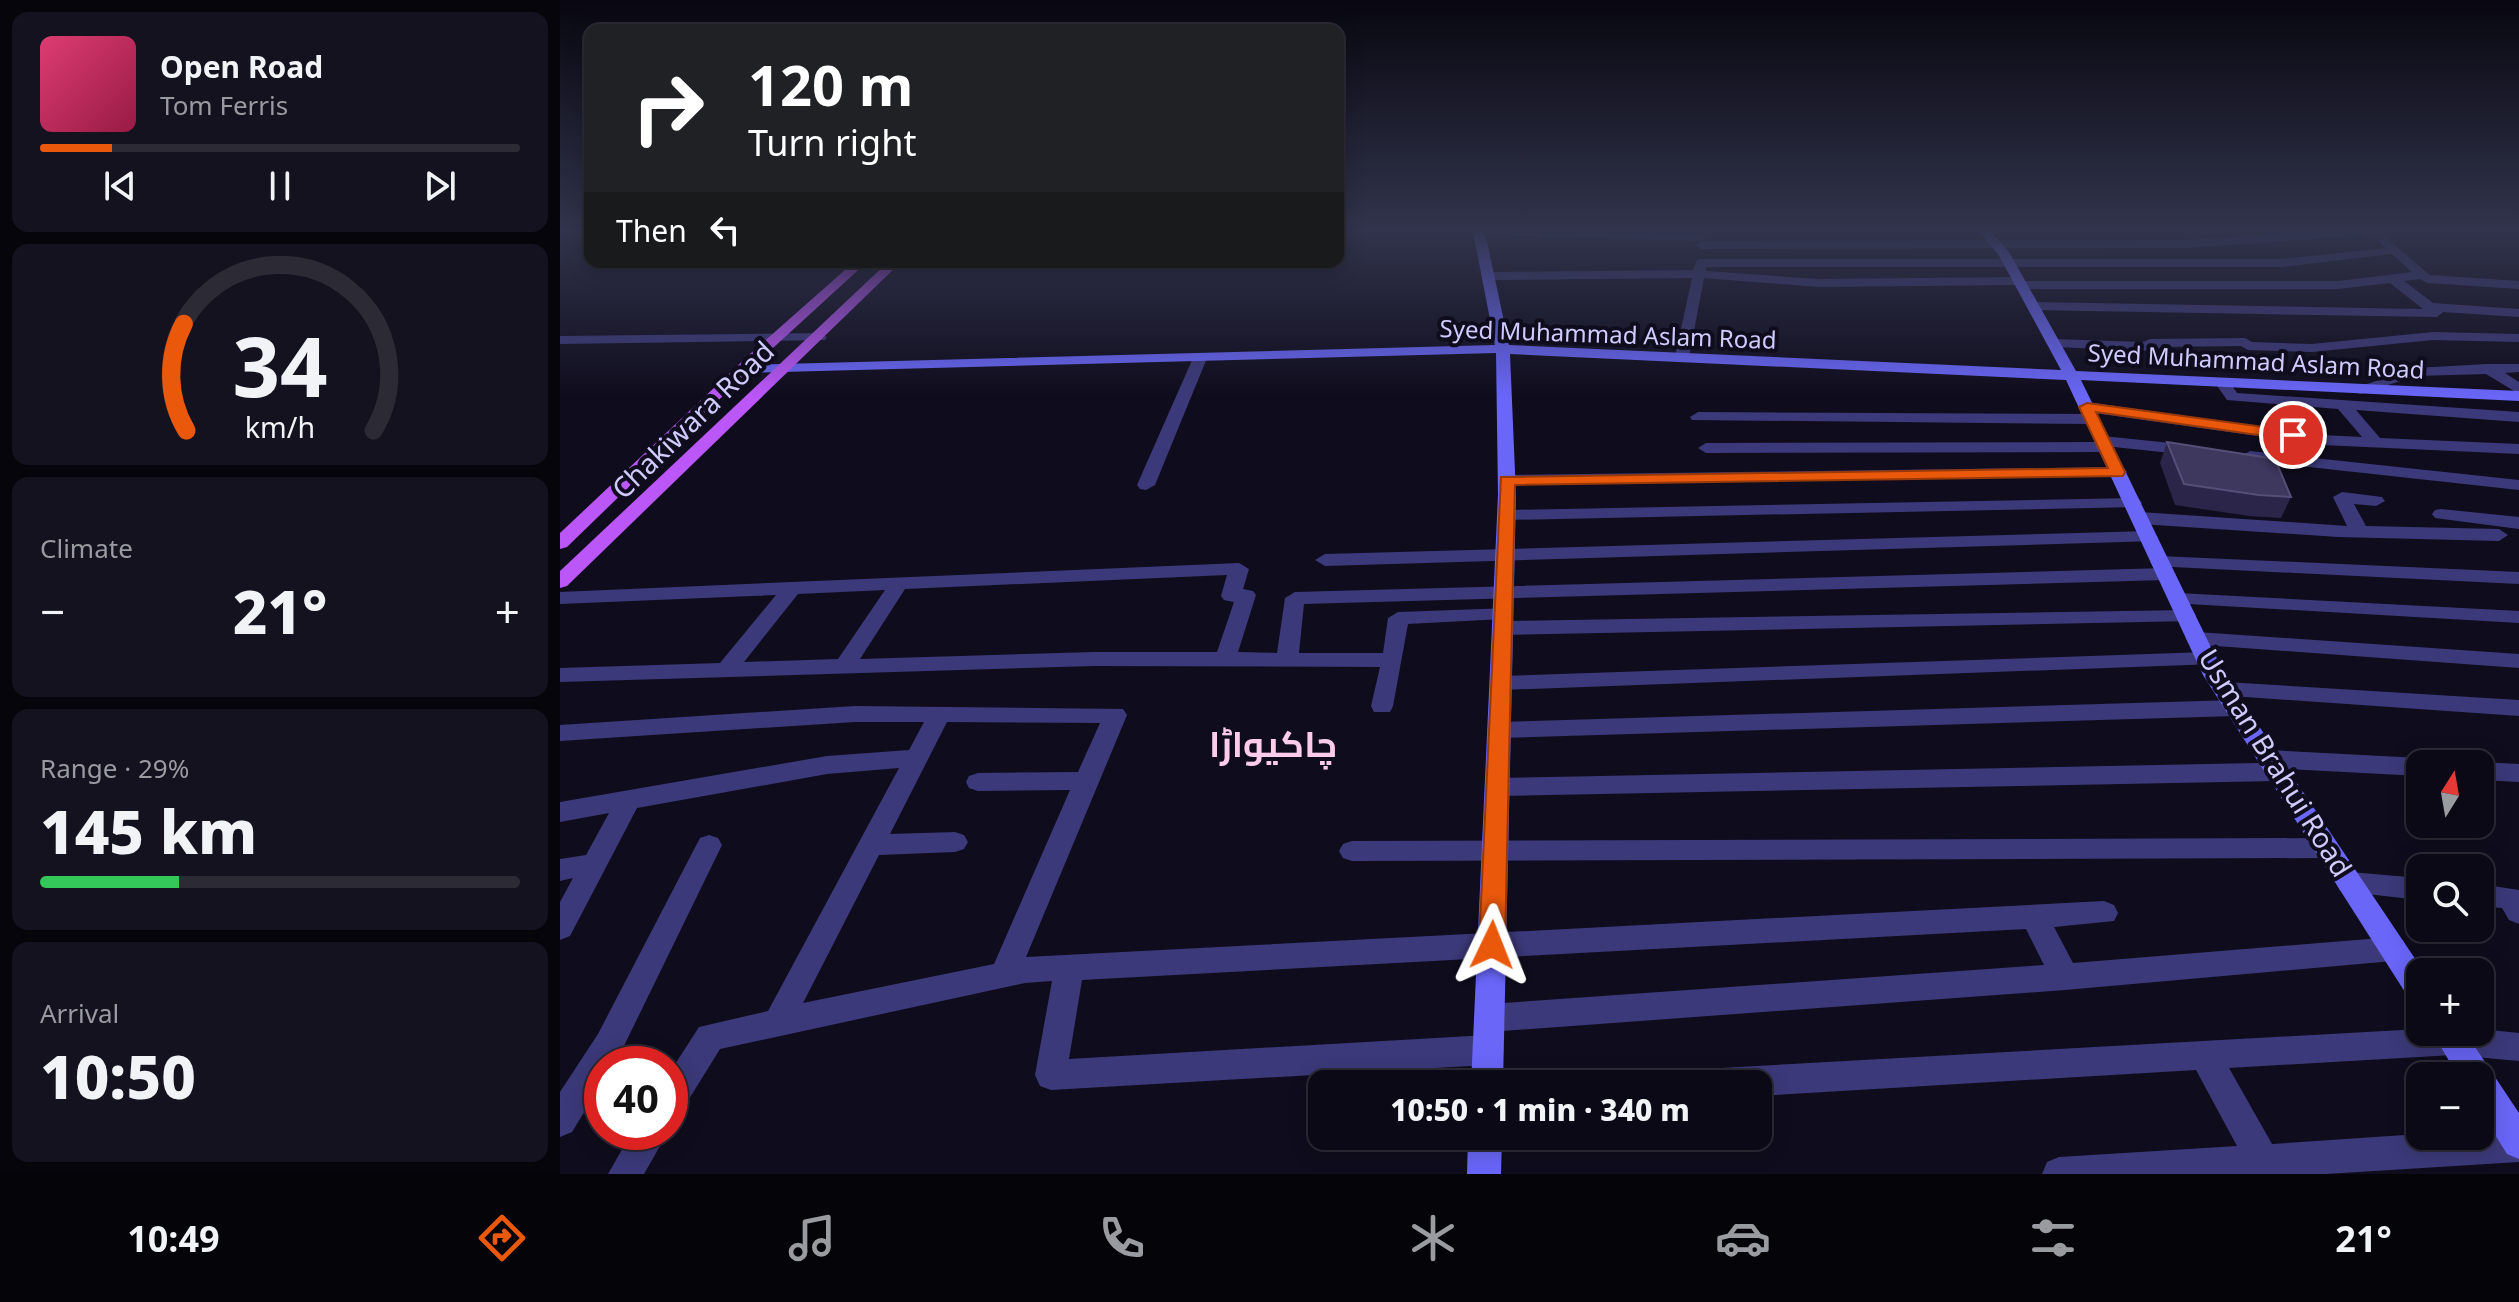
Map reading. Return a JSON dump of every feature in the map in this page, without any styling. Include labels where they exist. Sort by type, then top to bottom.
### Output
[{"type":"main road","name":"Chakiwara Road","points":[[560,543],[834,287]]},
{"type":"main road","name":"Chakiwara Road","points":[[560,582],[870,287]]},
{"type":"street","points":[[1487,1070],[1507,480],[1503,349],[1490,287]]},
{"type":"street","points":[[1682,357],[1694,287]]},
{"type":"street","name":"Usman Brahui Road","points":[[2021,287],[2071,375],[2202,649],[2230,699],[2406,969]]},
{"type":"street","points":[[2402,287],[2457,336],[2503,368],[2519,389]]},
{"type":"street","points":[[2033,306],[2519,313]]},
{"type":"street","points":[[2331,311],[2376,341]]},
{"type":"street","points":[[2054,343],[2154,347],[2150,343],[2245,342],[2248,346],[2312,348],[2457,336],[2519,338]]},
{"type":"street","points":[[560,340],[820,337]]},
{"type":"street","name":"Syed Muhammad Aslam Road","points":[[743,369],[1503,349],[2519,396]]},
{"type":"street","points":[[1146,485],[1200,358]]},
{"type":"street","points":[[2360,389],[2415,372],[2503,368]]},
{"type":"street","points":[[2223,383],[2232,397],[2519,417]]},
{"type":"street","points":[[2344,407],[2376,443]]},
{"type":"street","points":[[1698,417],[2089,413],[2322,440],[2519,449]]},
{"type":"street","points":[[1706,448],[2104,444],[2221,453],[2519,485]]},
{"type":"street","points":[[1507,480],[2118,472]]},
{"type":"street","points":[[1892,475],[1911,507]]},
{"type":"street","points":[[2359,531],[2342,497],[2376,501]]},
{"type":"street","points":[[1506,515],[1911,507],[2359,531],[2499,535],[2485,520]]},
{"type":"street","points":[[2441,514],[2519,523]]},
{"type":"street","points":[[1325,560],[2140,519]]},
{"type":"street","points":[[1382,706],[1393,660],[1398,618],[2163,568],[2519,578]]},
{"type":"street","points":[[560,598],[1239,569],[1231,596],[1246,595],[1225,660]]},
{"type":"street","points":[[845,665],[900,582]]},
{"type":"street","points":[[727,669],[793,587]]},
{"type":"street","points":[[1287,661],[1295,598],[1503,611],[2182,608],[2519,617]]},
{"type":"street","points":[[1501,683],[2202,649],[2519,661]]},
{"type":"street","points":[[560,675],[1094,659],[1393,660]]},
{"type":"street","points":[[1499,730],[2230,699],[2519,708]]},
{"type":"street","points":[[560,733],[855,714],[1115,715],[1004,974]]},
{"type":"street","points":[[777,1023],[940,714]]},
{"type":"street","points":[[560,812],[827,765],[917,758]]},
{"type":"street","points":[[1498,787],[2273,765],[2406,767]]},
{"type":"street","points":[[2494,772],[2519,773]]},
{"type":"street","points":[[978,782],[1087,781]]},
{"type":"street","points":[[560,928],[629,800]]},
{"type":"street","points":[[871,845],[955,842]]},
{"type":"street","points":[[560,1121],[609,1044],[709,845]]},
{"type":"street","points":[[1352,851],[2327,848]]},
{"type":"street","points":[[560,870],[594,864]]},
{"type":"street","points":[[2350,883],[2406,888]]},
{"type":"street","points":[[2494,896],[2510,898],[2519,912]]},
{"type":"street","points":[[688,1072],[710,1037],[1025,970],[2104,913]]},
{"type":"street","points":[[2035,918],[2065,977]]},
{"type":"street","points":[[1489,1018],[2065,977],[2393,949]]},
{"type":"street","points":[[1069,969],[1051,1075],[1488,1050]]},
{"type":"street","points":[[1772,1080],[2204,1055],[2406,1039]]},
{"type":"street","points":[[2494,1043],[2519,1047]]},
{"type":"street","points":[[2204,1055],[2268,1167]]},
{"type":"street","points":[[2059,1174],[2363,1165],[2519,1143],[2494,1104]]},
{"type":"street","points":[[625,1174],[640,1150]]},
{"type":"street","points":[[1484,1174],[1485,1150]]},
{"type":"building","points":[[2167,442],[2275,459],[2291,497],[2184,484]]},
{"type":"district","name":"چاکیواڑا","points":[[1273,744]]},
{"type":"route","points":[[1492,945],[1507,480],[2118,472],[2087,407],[2293,435]]}]
